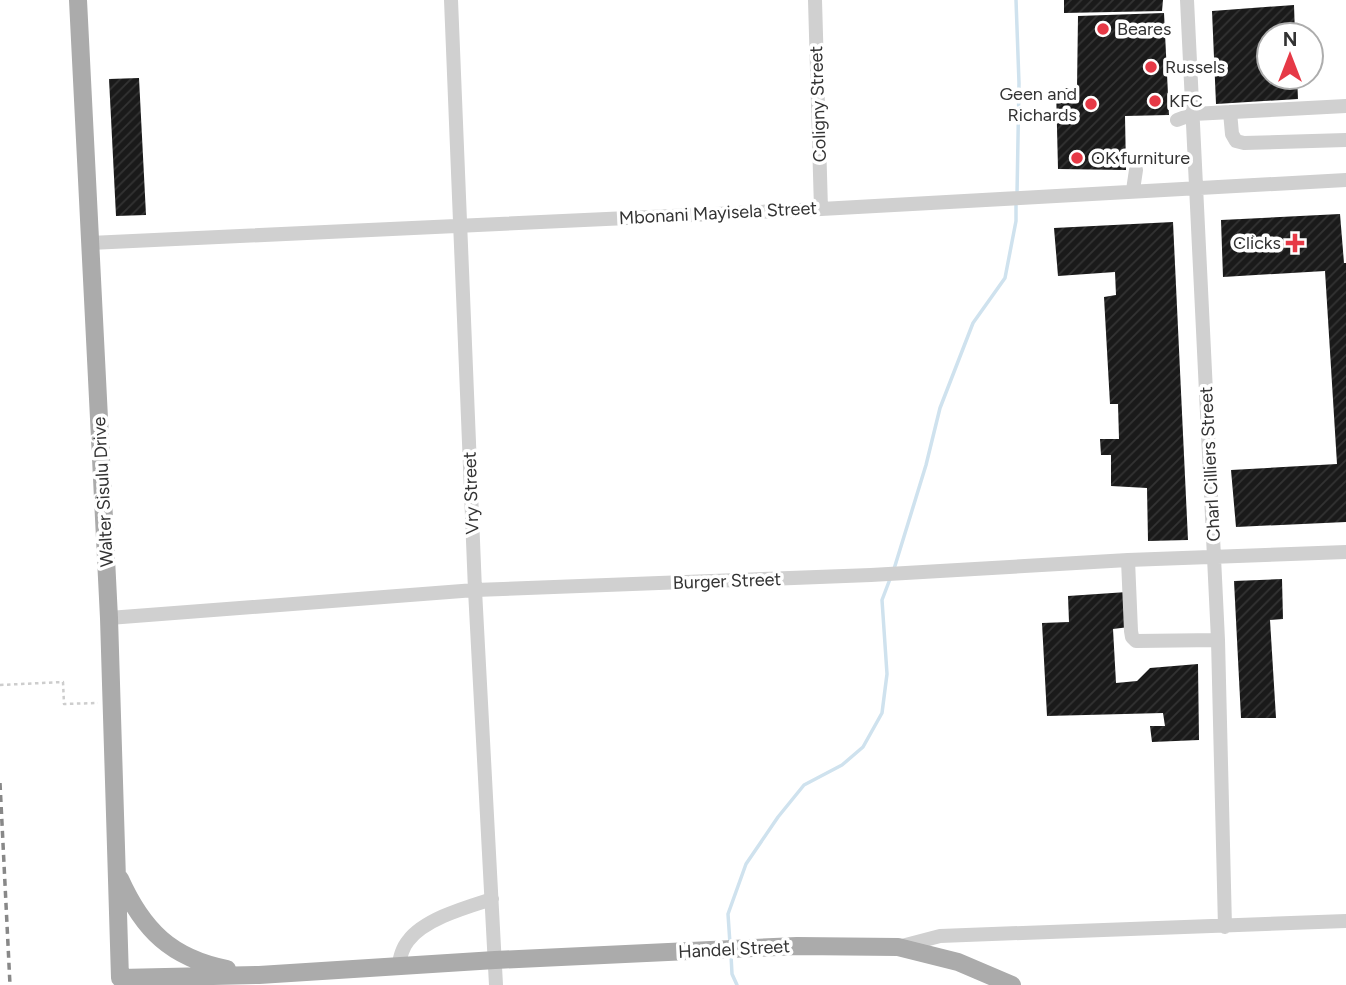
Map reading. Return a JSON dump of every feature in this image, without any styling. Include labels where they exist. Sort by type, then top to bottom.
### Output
[{"type":"main road","name":"Walter Sisulu Drive","points":[[78,0],[109,618],[121,982]]},
{"type":"main road","points":[[117,873],[141,917],[164,944],[207,965],[259,975]]},
{"type":"main road","name":"Handel Street","points":[[121,982],[797,946],[898,947]]},
{"type":"main road","points":[[898,947],[958,962],[1007,984]]},
{"type":"street","name":"Vry Street","points":[[451,0],[475,590],[496,985]]},
{"type":"street","name":"Coligny Street","points":[[815,0],[821,209]]},
{"type":"street","name":"Charl Cilliers Street","points":[[1187,0],[1219,640],[1225,927]]},
{"type":"street","points":[[1177,120],[1193,114],[1346,107]]},
{"type":"street","points":[[1230,112],[1232,134],[1236,141],[1244,144],[1346,140]]},
{"type":"street","points":[[1133,190],[1136,170]]},
{"type":"street","name":"Mbonani Mayisela Street","points":[[90,243],[821,209],[1196,186],[1346,180]]},
{"type":"street","name":"Burger Street","points":[[109,618],[475,590],[871,575],[1128,560],[1346,552]]},
{"type":"street","points":[[1128,560],[1131,631],[1136,641],[1219,640]]},
{"type":"street","points":[[398,967],[405,944],[424,927],[453,912],[492,899]]},
{"type":"street","name":"Handel Street","points":[[898,947],[940,936],[1346,921]]},
{"type":"path","points":[[0,685],[63,682],[64,704],[89,703]]},
{"type":"building","points":[[1064,0],[1163,0],[1162,11],[1064,13]]},
{"type":"building","points":[[1294,5],[1295,21],[1255,21],[1255,91],[1298,91],[1298,99],[1216,104],[1212,11]]},
{"type":"building","points":[[1164,13],[1169,115],[1125,116],[1126,170],[1058,169],[1056,88],[1077,88],[1078,16]]},
{"type":"building","points":[[139,78],[146,215],[116,216],[109,79]]},
{"type":"building","points":[[1340,214],[1346,263],[1346,522],[1236,527],[1231,470],[1337,464],[1325,271],[1223,277],[1221,220]]},
{"type":"building","points":[[1173,222],[1188,540],[1148,541],[1147,488],[1111,486],[1111,455],[1101,455],[1100,439],[1119,439],[1118,404],[1110,404],[1104,297],[1116,295],[1115,272],[1058,276],[1054,228]]},
{"type":"building","points":[[1282,579],[1283,619],[1270,620],[1276,718],[1241,718],[1234,581]]},
{"type":"building","points":[[1127,592],[1129,627],[1113,629],[1116,683],[1137,681],[1150,668],[1198,664],[1199,740],[1152,742],[1150,726],[1165,726],[1163,713],[1047,716],[1042,623],[1069,622],[1068,596]]},
{"type":"waterway","points":[[1016,0],[1019,83],[1017,194]]},
{"type":"waterway","points":[[894,569],[926,465],[940,408],[973,323],[1005,278],[1016,221],[1016,201]]},
{"type":"waterway","points":[[730,944],[728,914],[746,864],[804,785],[842,765],[863,747],[882,713],[887,674],[882,600],[890,579]]},
{"type":"waterway","points":[[731,955],[732,974],[737,985]]},
{"type":"railway","points":[[0,783],[10,985]]},
{"type":"place","name":"Beares","points":[[1103,29]]},
{"type":"place","name":"Russels","points":[[1151,67]]},
{"type":"place","name":"KFC","points":[[1155,101]]},
{"type":"place","name":"Geen and Richards","points":[[1091,104]]},
{"type":"place","name":"OK furniture","points":[[1077,158]]},
{"type":"place","name":"Clicks","points":[[1295,243]]}]
